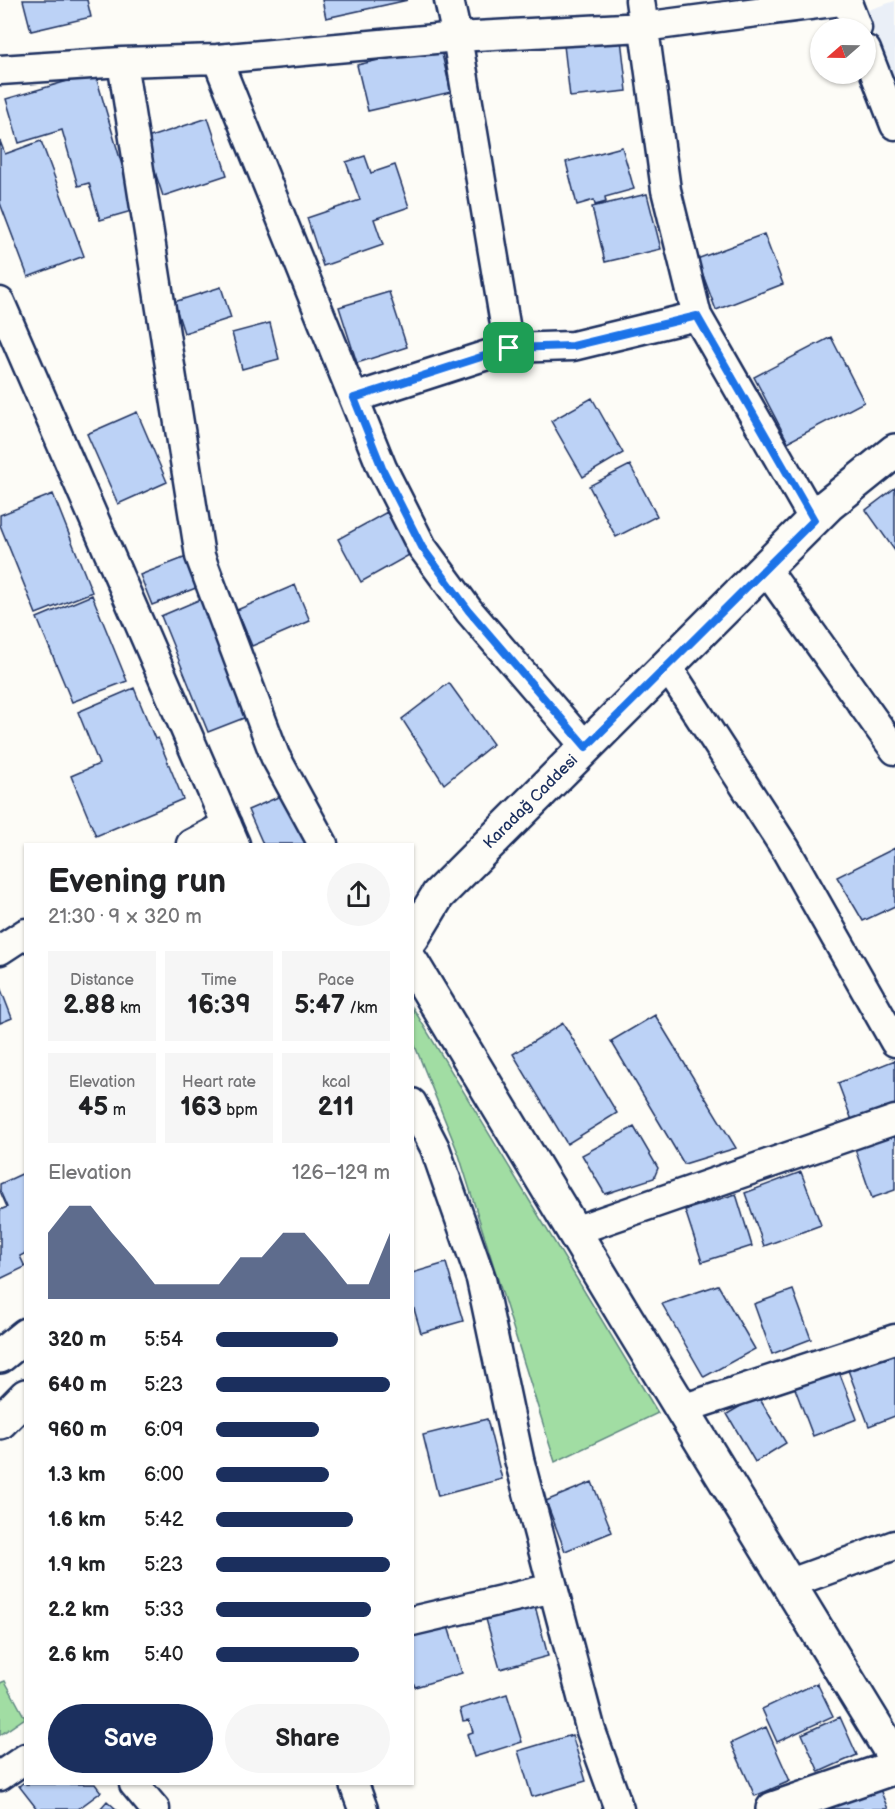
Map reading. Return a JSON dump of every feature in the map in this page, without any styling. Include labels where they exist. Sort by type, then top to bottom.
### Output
[{"type":"street","points":[[449,0],[509,348]]},
{"type":"street","points":[[0,70],[122,62],[217,59],[457,37],[642,14],[847,0],[853,18]]},
{"type":"street","points":[[642,14],[666,190],[697,316],[814,520]]},
{"type":"street","points":[[217,59],[382,468],[422,547],[469,611],[586,747]]},
{"type":"street","points":[[122,62],[200,556],[275,756],[322,843]]},
{"type":"street","points":[[876,76],[895,125]]},
{"type":"street","points":[[0,302],[231,835],[195,843]]},
{"type":"street","points":[[354,398],[509,348],[573,346],[697,316]]},
{"type":"street","name":"Karadağ Caddesi","points":[[414,935],[438,895],[828,505],[895,451]]},
{"type":"street","points":[[765,568],[895,750]]},
{"type":"street","points":[[667,666],[785,848],[895,1042]]},
{"type":"street","points":[[0,948],[24,934]]},
{"type":"street","points":[[414,966],[895,1758]]},
{"type":"street","points":[[414,1107],[435,1148],[481,1279],[519,1459],[591,1731],[619,1809]]},
{"type":"street","points":[[574,1231],[895,1120]]},
{"type":"street","points":[[0,1356],[24,1337]]},
{"type":"street","points":[[682,1409],[895,1339]]},
{"type":"street","points":[[788,1584],[895,1545]]},
{"type":"street","points":[[414,1621],[553,1588]]},
{"type":"street","points":[[0,1776],[24,1759]]},
{"type":"street","points":[[773,1809],[895,1767]]},
{"type":"street","points":[[135,1785],[155,1809]]},
{"type":"street","points":[[354,1785],[363,1809]]},
{"type":"shaded area","points":[[895,1],[895,89],[876,40],[876,18],[868,18],[865,11]]},
{"type":"green space","points":[[414,1010],[658,1413],[555,1462],[459,1155],[414,1043]]},
{"type":"green space","points":[[5,1681],[24,1719],[0,1735],[0,1683]]},
{"type":"building","points":[[23,0],[87,0],[91,17],[31,31]]},
{"type":"building","points":[[322,0],[408,0],[326,18]]},
{"type":"building","points":[[621,39],[627,91],[570,97],[564,45]]},
{"type":"building","points":[[440,46],[451,92],[368,111],[357,65]]},
{"type":"building","points":[[95,73],[135,210],[100,220],[89,183],[78,186],[62,130],[19,143],[6,99]]},
{"type":"building","points":[[208,118],[227,175],[163,196],[144,139]]},
{"type":"building","points":[[0,141],[5,154],[41,141],[84,256],[28,277],[0,203]]},
{"type":"building","points":[[622,147],[634,189],[605,197],[606,202],[595,205],[594,200],[577,205],[566,162]]},
{"type":"building","points":[[365,156],[371,173],[395,165],[409,207],[374,219],[383,245],[323,266],[307,218],[360,200],[346,162]]},
{"type":"building","points":[[647,194],[661,249],[605,262],[592,207]]},
{"type":"building","points":[[764,234],[783,284],[716,310],[697,259]]},
{"type":"building","points":[[221,287],[231,318],[184,333],[174,302]]},
{"type":"building","points":[[389,292],[407,347],[357,363],[339,307]]},
{"type":"building","points":[[270,323],[279,359],[242,369],[232,333]]},
{"type":"building","points":[[831,337],[864,402],[788,442],[754,377]]},
{"type":"building","points":[[592,398],[623,453],[583,477],[551,421]]},
{"type":"building","points":[[137,412],[167,482],[118,504],[87,434]]},
{"type":"building","points":[[630,465],[657,516],[616,537],[589,486]]},
{"type":"building","points":[[895,488],[895,551],[866,510]]},
{"type":"building","points":[[53,494],[92,592],[36,614],[0,525],[0,515]]},
{"type":"building","points":[[387,512],[411,554],[361,582],[338,539]]},
{"type":"building","points":[[189,556],[201,586],[152,605],[140,575]]},
{"type":"building","points":[[295,585],[310,621],[252,646],[237,610]]},
{"type":"building","points":[[92,595],[127,681],[72,702],[37,618]]},
{"type":"building","points":[[201,599],[249,716],[208,732],[161,616]]},
{"type":"building","points":[[449,683],[493,744],[444,784],[402,719]]},
{"type":"building","points":[[134,688],[183,799],[96,836],[71,776],[99,764],[78,712]]},
{"type":"building","points":[[283,795],[309,843],[263,843],[248,810]]},
{"type":"building","points":[[895,848],[895,906],[863,921],[837,877]]},
{"type":"building","points":[[0,987],[12,1018],[0,1023]]},
{"type":"building","points":[[655,1015],[736,1148],[684,1164],[611,1041]]},
{"type":"building","points":[[563,1023],[617,1113],[567,1144],[513,1054]]},
{"type":"building","points":[[895,1060],[895,1106],[853,1123],[838,1083]]},
{"type":"building","points":[[634,1127],[658,1168],[654,1178],[605,1194],[582,1155]]},
{"type":"building","points":[[895,1136],[895,1190],[872,1198],[855,1149]]},
{"type":"building","points":[[801,1172],[821,1225],[764,1246],[745,1193]]},
{"type":"building","points":[[24,1173],[24,1254],[20,1256],[24,1267],[0,1279],[0,1210],[7,1207],[0,1191],[0,1184]]},
{"type":"building","points":[[736,1194],[752,1246],[702,1262],[685,1210]]},
{"type":"building","points":[[446,1263],[463,1321],[421,1333],[414,1309],[414,1272]]},
{"type":"building","points":[[718,1285],[755,1349],[704,1377],[662,1304]]},
{"type":"building","points":[[793,1290],[811,1339],[772,1354],[754,1304]]},
{"type":"building","points":[[895,1352],[895,1416],[869,1426],[848,1370]]},
{"type":"building","points":[[838,1369],[857,1419],[813,1436],[794,1386]]},
{"type":"building","points":[[758,1396],[786,1443],[755,1462],[727,1414]]},
{"type":"building","points":[[487,1419],[502,1479],[438,1496],[423,1435]]},
{"type":"building","points":[[592,1482],[612,1532],[565,1551],[546,1501]]},
{"type":"building","points":[[535,1606],[548,1656],[500,1669],[486,1619]]},
{"type":"building","points":[[448,1626],[462,1673],[415,1687],[414,1636]]},
{"type":"building","points":[[817,1683],[833,1716],[777,1742],[762,1709]]},
{"type":"building","points":[[507,1694],[522,1742],[474,1757],[467,1734],[473,1732],[469,1720],[463,1721],[460,1709]]},
{"type":"building","points":[[840,1717],[857,1755],[819,1772],[802,1734]]},
{"type":"building","points":[[766,1727],[790,1781],[755,1796],[731,1743]]},
{"type":"building","points":[[572,1735],[586,1781],[532,1797],[518,1751]]},
{"type":"building","points":[[24,1782],[24,1785],[96,1785],[101,1792],[78,1809],[37,1809],[19,1786]]},
{"type":"building","points":[[879,1787],[888,1809],[828,1809]]},
{"type":"building","points":[[107,1801],[116,1809],[100,1809]]},
{"type":"route","points":[[697,316],[814,520],[586,747],[469,611],[422,547],[382,468],[354,398],[509,348],[573,346],[697,316]]}]
